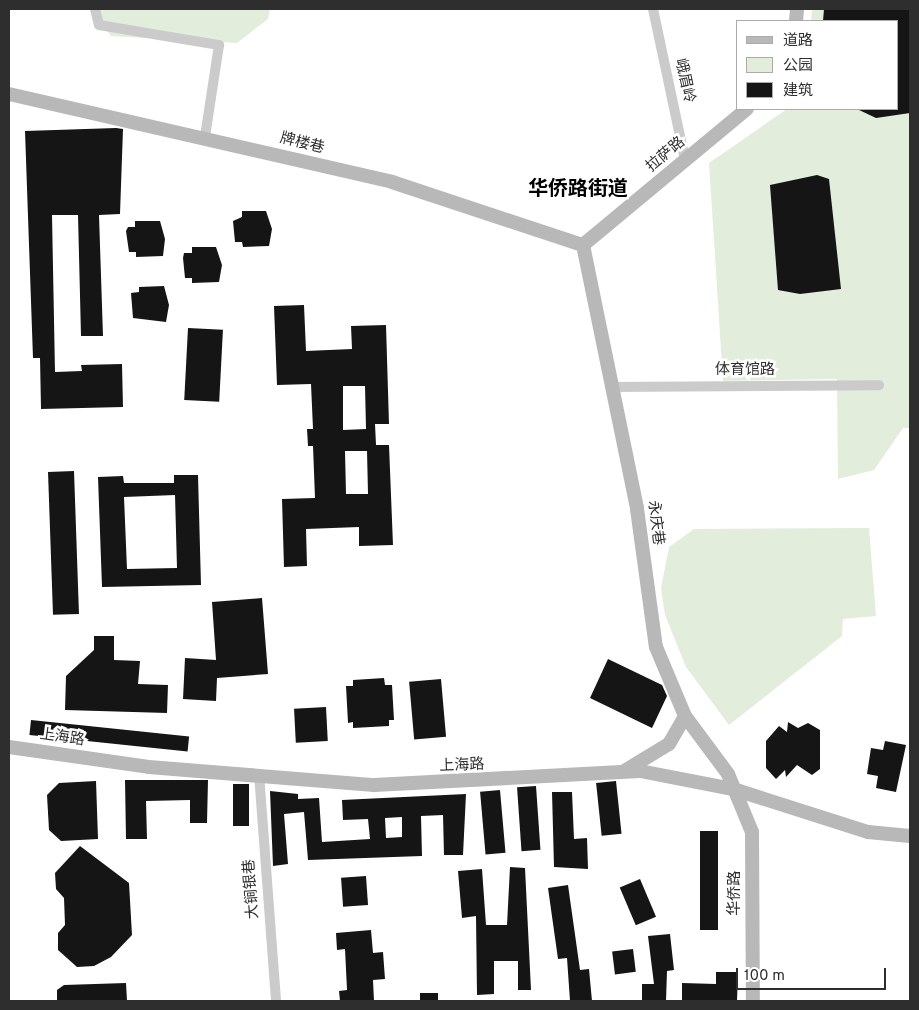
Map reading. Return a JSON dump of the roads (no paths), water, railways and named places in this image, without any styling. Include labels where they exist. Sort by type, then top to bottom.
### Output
[{"type":"street","points":[[95,9],[99,25],[218,45],[205,137]]},
{"type":"street","name":"峨眉岭","points":[[653,9],[685,160]]},
{"type":"street","name":"牌楼巷","points":[[9,94],[205,137],[392,182],[583,245]]},
{"type":"street","name":"拉萨路","points":[[583,245],[746,110]]},
{"type":"street","name":"永庆巷","points":[[583,245],[638,509],[650,621],[685,716],[728,774],[733,789]]},
{"type":"street","name":"体育馆路","points":[[612,387],[879,385]]},
{"type":"street","points":[[625,771],[668,744],[685,716]]},
{"type":"street","name":"上海路","points":[[9,747],[149,767],[259,774],[374,785],[625,771],[733,789],[868,832],[910,836]]},
{"type":"street","name":"大锏银巷","points":[[259,774],[276,1001]]},
{"type":"street","name":"华侨路","points":[[733,789],[752,832],[753,1001]]},
{"type":"district","name":"华侨路街道","points":[[578,190]]}]
